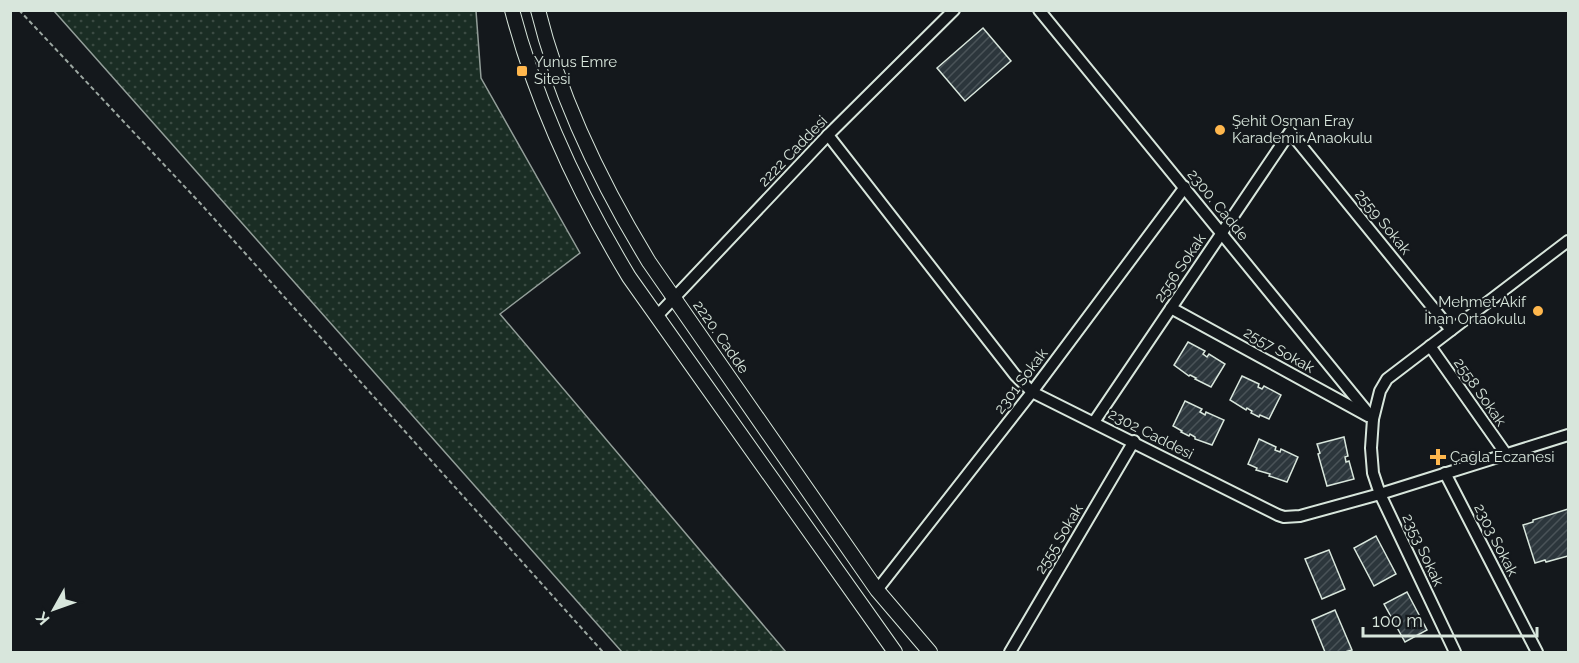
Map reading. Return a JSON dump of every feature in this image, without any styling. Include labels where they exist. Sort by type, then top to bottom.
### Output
[{"type":"street","points":[[512,10],[548,115],[581,193],[629,277],[895,652]]},
{"type":"street","name":"2220. Cadde","points":[[538,10],[545,40],[562,87],[624,221],[877,590],[930,652]]},
{"type":"street","name":"2222 Caddesi","points":[[657,316],[828,135],[954,10]]},
{"type":"street","name":"2300. Cadde","points":[[1039,10],[1373,419]]},
{"type":"street","name":"2556 Sokak","points":[[1094,422],[1290,132]]},
{"type":"street","name":"2559 Sokak","points":[[1290,132],[1451,330]]},
{"type":"street","name":"2302 Caddesi","points":[[828,135],[1015,375],[1032,392],[1284,518],[1300,516],[1380,494],[1569,435]]},
{"type":"street","name":"2301 Sokak","points":[[877,590],[1032,392],[1185,187]]},
{"type":"street","name":"2353 Sokak","points":[[1455,652],[1380,494],[1373,473],[1371,460],[1373,419],[1380,391],[1387,379],[1569,241]]},
{"type":"street","name":"2557 Sokak","points":[[1171,308],[1373,419]]},
{"type":"street","name":"2558 Sokak","points":[[1430,346],[1506,454]]},
{"type":"street","name":"2555 Sokak","points":[[1010,652],[1134,441]]},
{"type":"street","name":"2303 Sokak","points":[[1445,473],[1538,652]]},
{"type":"path","points":[[19,10],[200,202],[603,652]]},
{"type":"green space","points":[[54,11],[476,11],[481,78],[580,253],[500,314],[786,652],[622,652]]},
{"type":"building","points":[[983,28],[1011,61],[965,101],[937,68]]},
{"type":"building","points":[[1188,342],[1205,351],[1203,354],[1207,357],[1209,354],[1225,364],[1211,387],[1174,365]]},
{"type":"building","points":[[1242,376],[1259,384],[1258,387],[1262,389],[1264,386],[1281,395],[1269,419],[1260,415],[1259,417],[1230,400]]},
{"type":"building","points":[[1185,401],[1202,409],[1200,412],[1205,415],[1206,412],[1224,420],[1212,445],[1195,439],[1173,426]]},
{"type":"building","points":[[1344,437],[1348,456],[1345,457],[1346,462],[1349,461],[1354,479],[1327,486],[1317,444]]},
{"type":"building","points":[[1259,439],[1276,447],[1275,450],[1280,452],[1281,449],[1298,457],[1287,482],[1256,470],[1257,468],[1248,464]]},
{"type":"building","points":[[1568,509],[1568,556],[1535,563],[1523,525]]},
{"type":"building","points":[[1376,536],[1396,574],[1374,586],[1354,548]]},
{"type":"building","points":[[1329,550],[1345,589],[1322,599],[1305,559]]},
{"type":"building","points":[[1407,592],[1427,630],[1405,642],[1384,604]]},
{"type":"building","points":[[1335,610],[1352,650],[1325,652],[1312,620]]},
{"type":"place","name":"Yunus Emre Sitesi","points":[[522,71]]},
{"type":"place","name":"Şehit Osman Eray Karademir Anaokulu","points":[[1220,130]]},
{"type":"place","name":"Mehmet Akif İnan Ortaokulu","points":[[1538,311]]},
{"type":"place","name":"Çağla Eczanesi","points":[[1438,457]]}]
